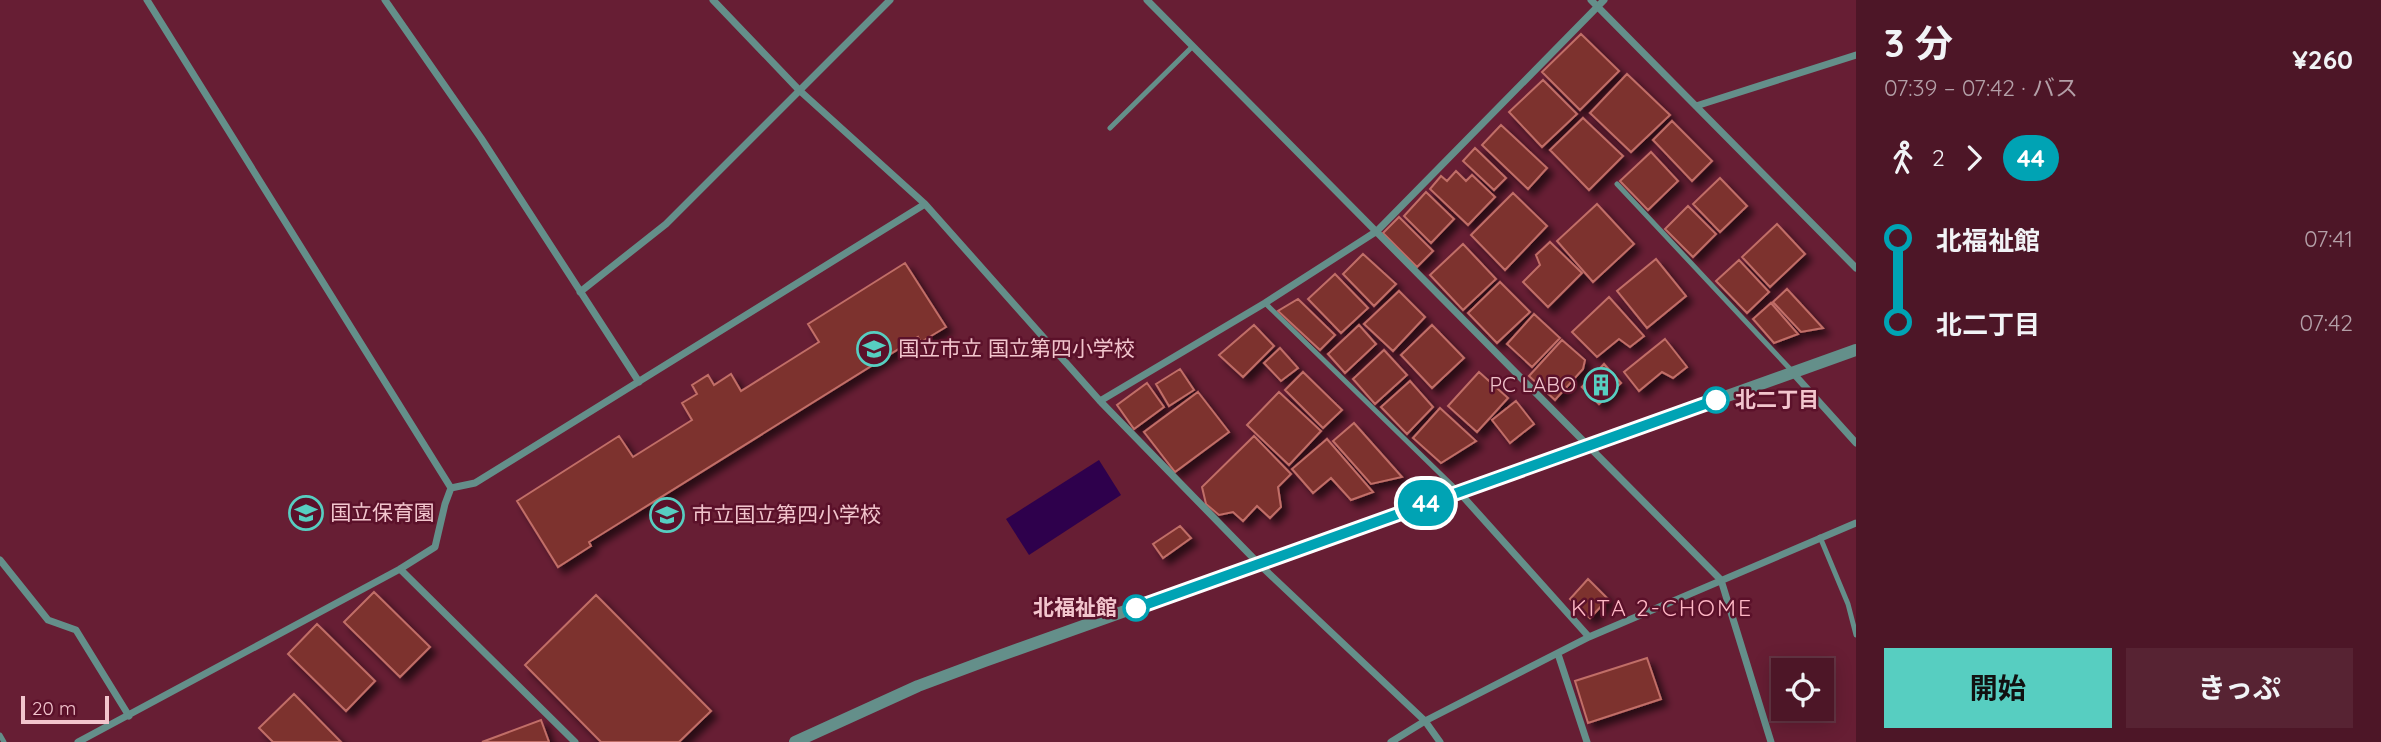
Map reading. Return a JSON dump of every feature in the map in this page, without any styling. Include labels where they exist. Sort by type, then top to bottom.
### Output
[{"type":"street","points":[[147,0],[451,488]]},
{"type":"street","points":[[385,0],[481,138],[639,382]]},
{"type":"street","points":[[713,0],[799,90],[925,204],[1100,401],[1260,565],[1425,721],[1440,742]]},
{"type":"street","points":[[580,292],[666,224],[890,0]]},
{"type":"street","points":[[1147,0],[1721,580],[1771,742]]},
{"type":"street","points":[[1591,0],[1856,268]]},
{"type":"street","points":[[1100,401],[1265,303],[1377,231],[1604,0]]},
{"type":"street","points":[[1696,106],[1856,55]]},
{"type":"street","points":[[451,488],[475,483],[925,204]]},
{"type":"street","points":[[795,742],[918,686],[1856,351]]},
{"type":"street","points":[[1793,373],[1856,443]]},
{"type":"street","points":[[78,742],[400,569],[435,547],[444,504],[451,488]]},
{"type":"street","points":[[1458,491],[1589,637]]},
{"type":"street","points":[[1391,742],[1425,721],[1589,637],[1856,523]]},
{"type":"street","points":[[0,560],[48,620],[76,629],[129,716]]},
{"type":"street","points":[[400,569],[575,742]]},
{"type":"street","points":[[1558,654],[1587,742]]},
{"type":"lane","points":[[1110,128],[1194,46]]},
{"type":"lane","points":[[1617,184],[1793,373]]},
{"type":"lane","points":[[1265,303],[1458,491]]},
{"type":"lane","points":[[1819,537],[1848,604],[1856,635]]},
{"type":"lane","points":[[0,735],[4,742]]},
{"type":"shaded area","points":[[1099,460],[1121,495],[1029,555],[1006,519]]},
{"type":"building","points":[[1581,34],[1619,71],[1580,110],[1542,72]]},
{"type":"building","points":[[1627,74],[1670,115],[1631,152],[1590,113]]},
{"type":"building","points":[[1543,80],[1577,114],[1542,147],[1509,112]]},
{"type":"building","points":[[1583,118],[1623,156],[1589,190],[1550,150]]},
{"type":"building","points":[[1672,121],[1712,161],[1692,181],[1653,140]]},
{"type":"building","points":[[1501,125],[1547,168],[1528,189],[1482,145]]},
{"type":"building","points":[[1475,148],[1506,178],[1494,190],[1463,161]]},
{"type":"building","points":[[1651,152],[1678,181],[1648,210],[1620,181]]},
{"type":"building","points":[[1456,171],[1466,181],[1472,175],[1495,197],[1468,225],[1430,189],[1441,176],[1447,181]]},
{"type":"building","points":[[1720,178],[1747,206],[1720,232],[1693,204]]},
{"type":"building","points":[[1426,192],[1454,219],[1431,243],[1404,216]]},
{"type":"building","points":[[1513,193],[1547,226],[1505,270],[1471,235]]},
{"type":"building","points":[[1597,204],[1634,244],[1593,282],[1557,241]]},
{"type":"building","points":[[1688,206],[1716,234],[1693,257],[1665,229]]},
{"type":"building","points":[[1399,217],[1433,251],[1417,267],[1383,233]]},
{"type":"building","points":[[1777,224],[1805,254],[1770,287],[1742,257]]},
{"type":"building","points":[[1550,242],[1582,273],[1548,307],[1523,282],[1540,265],[1536,255]]},
{"type":"building","points":[[1463,244],[1496,279],[1463,310],[1430,275]]},
{"type":"building","points":[[1363,254],[1396,284],[1374,306],[1343,274]]},
{"type":"building","points":[[1656,259],[1686,296],[1647,328],[1617,291]]},
{"type":"building","points":[[1739,260],[1769,292],[1747,313],[1716,281]]},
{"type":"building","points":[[905,263],[946,327],[921,342],[918,337],[589,542],[591,546],[558,567],[517,501],[619,436],[633,457],[692,420],[682,403],[697,394],[692,385],[708,375],[714,385],[731,374],[741,391],[819,342],[808,324]]},
{"type":"building","points":[[1335,274],[1368,308],[1341,333],[1308,299]]},
{"type":"building","points":[[1500,282],[1530,312],[1497,343],[1468,313]]},
{"type":"building","points":[[1787,289],[1823,328],[1801,332],[1773,302]]},
{"type":"building","points":[[1399,291],[1425,317],[1393,351],[1364,324]]},
{"type":"building","points":[[1609,297],[1644,336],[1630,347],[1619,339],[1597,357],[1572,332]]},
{"type":"building","points":[[1298,299],[1335,335],[1320,350],[1278,311]]},
{"type":"building","points":[[1771,303],[1798,334],[1774,343],[1753,319]]},
{"type":"building","points":[[1534,314],[1560,338],[1532,367],[1507,344]]},
{"type":"building","points":[[1254,325],[1274,346],[1243,377],[1219,355]]},
{"type":"building","points":[[1359,325],[1376,344],[1345,373],[1328,354]]},
{"type":"building","points":[[1432,325],[1464,358],[1432,388],[1401,355]]},
{"type":"building","points":[[1665,339],[1687,367],[1673,378],[1662,372],[1639,391],[1624,372]]},
{"type":"building","points":[[1562,340],[1585,360],[1583,369],[1555,400],[1529,376]]},
{"type":"building","points":[[1280,348],[1298,368],[1281,381],[1264,363]]},
{"type":"building","points":[[1384,350],[1407,375],[1375,404],[1353,379]]},
{"type":"building","name":"PC LABO","points":[[1604,364],[1621,383],[1599,404],[1582,387]]},
{"type":"building","points":[[1180,369],[1194,390],[1169,406],[1156,384]]},
{"type":"building","points":[[1303,372],[1342,410],[1323,428],[1285,390]]},
{"type":"building","points":[[1479,372],[1508,398],[1477,432],[1448,406]]},
{"type":"building","points":[[1410,381],[1433,407],[1407,434],[1381,407]]},
{"type":"building","points":[[1147,383],[1164,407],[1134,429],[1117,405]]},
{"type":"building","points":[[1198,392],[1229,432],[1175,472],[1144,432]]},
{"type":"building","points":[[1279,392],[1321,431],[1289,465],[1247,425]]},
{"type":"building","points":[[1516,401],[1534,424],[1510,443],[1492,420]]},
{"type":"building","points":[[1440,408],[1476,441],[1441,463],[1413,438]]},
{"type":"building","points":[[1354,423],[1402,477],[1371,484],[1333,441]]},
{"type":"building","points":[[1254,436],[1291,474],[1278,487],[1281,507],[1270,518],[1257,506],[1243,521],[1233,512],[1219,515],[1206,504],[1202,487]]},
{"type":"building","points":[[1327,439],[1373,492],[1351,500],[1331,478],[1313,493],[1292,469]]},
{"type":"building","points":[[1180,526],[1191,538],[1163,558],[1153,544]]},
{"type":"building","points":[[1588,579],[1608,599],[1590,618],[1570,599]]},
{"type":"building","points":[[374,592],[430,647],[400,677],[344,622]]},
{"type":"building","points":[[596,595],[711,711],[679,742],[601,742],[525,665]]},
{"type":"building","points":[[317,624],[375,681],[346,711],[288,654]]},
{"type":"building","points":[[1647,658],[1661,699],[1588,723],[1575,681]]},
{"type":"building","points":[[294,694],[341,742],[273,742],[259,728]]},
{"type":"building","points":[[541,720],[549,742],[482,742]]},
{"type":"bus line","name":"44","points":[[1136,608],[1716,400]]},
{"type":"place","name":"国立市立 国立第四小学校","points":[[874,349]]},
{"type":"place","name":"PC LABO","points":[[1601,385]]},
{"type":"place","name":"北二丁目","points":[[1716,400]]},
{"type":"place","name":"国立保育園","points":[[306,513]]},
{"type":"place","name":"市立国立第四小学校","points":[[667,515]]},
{"type":"place","name":"北福祉館","points":[[1136,608]]},
{"type":"district","name":"KITA 2-CHOME","points":[[1662,608]]}]
